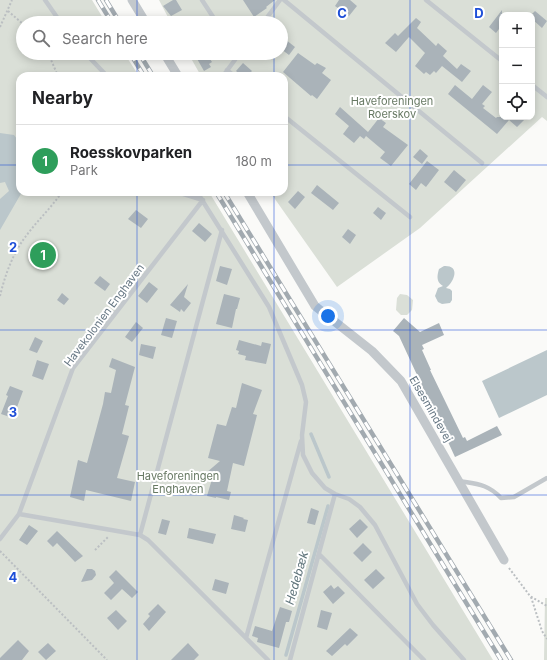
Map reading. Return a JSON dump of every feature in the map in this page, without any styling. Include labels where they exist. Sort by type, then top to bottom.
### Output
[{"type":"street","points":[[132,0],[142,16]]},
{"type":"street","points":[[168,60],[176,72]]},
{"type":"street","name":"Elsesmindevej","points":[[249,196],[315,306],[372,351],[401,381],[504,560]]},
{"type":"lane","points":[[46,0],[56,16]]},
{"type":"lane","points":[[202,0],[212,16]]},
{"type":"lane","points":[[268,16],[280,0]]},
{"type":"lane","points":[[284,0],[482,163]]},
{"type":"lane","points":[[426,0],[499,59]]},
{"type":"lane","points":[[92,60],[103,72]]},
{"type":"lane","points":[[229,72],[227,70],[234,60]]},
{"type":"lane","points":[[535,87],[547,97]]},
{"type":"lane","points":[[288,119],[410,217]]},
{"type":"lane","points":[[190,196],[202,200]]},
{"type":"lane","points":[[200,196],[269,308],[302,385],[306,402],[302,435],[246,638]]},
{"type":"lane","name":"Havekolonien Enghaven","points":[[0,539],[19,514],[73,368],[202,200]]},
{"type":"lane","points":[[140,534],[222,230]]},
{"type":"lane","points":[[302,435],[303,455],[312,473],[325,488],[349,499],[360,508],[375,525],[417,604],[433,625],[464,660]]},
{"type":"lane","points":[[459,481],[482,485],[494,490],[501,498],[514,497],[547,478]]},
{"type":"lane","points":[[290,660],[336,494]]},
{"type":"lane","points":[[19,514],[140,534],[148,540],[268,660]]},
{"type":"lane","points":[[320,555],[424,660]]},
{"type":"path","points":[[0,27],[12,0]]},
{"type":"path","points":[[8,11],[16,18]]},
{"type":"path","points":[[51,60],[56,72]]},
{"type":"path","points":[[0,296],[12,259],[22,242],[59,196]]},
{"type":"path","points":[[95,550],[114,530]]},
{"type":"path","points":[[0,551],[107,660]]},
{"type":"path","points":[[504,560],[530,596],[542,631],[547,639]]},
{"type":"path","points":[[530,596],[546,606],[547,609]]},
{"type":"green space","name":"Haveforeningen Enghaven","points":[[0,0],[92,0],[102,16],[16,16],[16,60],[129,60],[136,72],[16,72],[16,196],[211,196],[493,660],[0,660]]},
{"type":"green space","name":"Haveforeningen Roerskov","points":[[159,0],[547,0],[547,121],[542,117],[420,228],[337,287],[273,196],[288,196],[288,72],[199,72],[192,60],[288,60],[288,16],[167,16]]},
{"type":"green space","points":[[400,294],[407,295],[413,300],[412,310],[407,315],[401,315],[396,310],[397,298]]},
{"type":"green space","points":[[545,598],[547,598],[547,660],[544,660]]},
{"type":"shaded area","points":[[0,133],[14,135],[16,138],[16,196],[20,196],[0,230],[0,199],[9,191],[5,182],[0,183]]},
{"type":"shaded area","points":[[444,266],[453,268],[454,274],[451,282],[446,288],[452,291],[452,300],[450,303],[442,304],[438,302],[435,296],[438,288],[443,286],[438,281],[438,276],[439,269]]},
{"type":"shaded area","points":[[547,350],[547,395],[499,418],[482,381]]},
{"type":"building","points":[[173,0],[176,0],[182,10],[171,16],[163,6]]},
{"type":"building","points":[[243,0],[275,0],[266,7],[267,8],[253,16]]},
{"type":"building","points":[[339,0],[350,0],[357,6],[349,16],[335,6]]},
{"type":"building","points":[[535,11],[547,21],[542,28],[535,22]]},
{"type":"building","points":[[499,14],[499,29],[496,33],[489,27]]},
{"type":"building","points":[[416,18],[421,22],[417,28],[436,46],[438,43],[447,51],[443,56],[457,69],[461,64],[471,71],[462,82],[442,66],[436,73],[434,71],[430,75],[426,72],[424,74],[415,66],[425,53],[409,37],[396,52],[385,43],[395,33],[398,36]]},
{"type":"building","points":[[288,42],[295,47],[289,55],[288,54]]},
{"type":"building","points":[[298,53],[315,65],[317,63],[326,68],[322,73],[331,80],[317,99],[312,95],[311,96],[288,76],[288,72],[283,72]]},
{"type":"building","points":[[198,60],[211,60],[212,62],[209,64],[211,67],[204,71]]},
{"type":"building","points":[[243,63],[252,71],[237,72],[236,71]]},
{"type":"building","points":[[455,85],[472,99],[483,85],[492,92],[482,104],[485,106],[483,108],[496,118],[499,117],[499,120],[509,120],[497,134],[448,94]]},
{"type":"building","points":[[340,107],[368,132],[379,118],[386,123],[383,127],[408,145],[391,166],[380,158],[385,152],[366,136],[364,139],[360,136],[354,143],[343,134],[349,126],[335,114]]},
{"type":"building","points":[[509,120],[524,120],[517,127]]},
{"type":"building","points":[[420,149],[428,156],[422,164],[413,157]]},
{"type":"building","points":[[427,161],[439,170],[426,187],[421,183],[416,190],[409,184]]},
{"type":"building","points":[[454,170],[466,180],[456,192],[444,182]]},
{"type":"building","points":[[317,185],[339,203],[333,210],[311,193]]},
{"type":"building","points":[[298,191],[305,197],[295,209],[288,202]]},
{"type":"building","points":[[378,207],[386,213],[381,220],[373,213]]},
{"type":"building","points":[[136,210],[148,219],[141,228],[128,219]]},
{"type":"building","points":[[199,223],[212,234],[205,242],[192,231]]},
{"type":"building","points":[[348,229],[356,235],[350,244],[342,237]]},
{"type":"building","points":[[220,266],[232,269],[227,285],[216,281]]},
{"type":"building","points":[[100,276],[110,284],[105,291],[94,283]]},
{"type":"building","points":[[149,282],[158,289],[147,303],[138,296]]},
{"type":"building","points":[[188,284],[184,297],[191,303],[184,312],[181,309],[180,312],[170,305]]},
{"type":"building","points":[[62,293],[69,299],[64,305],[57,300]]},
{"type":"building","points":[[224,294],[240,298],[232,328],[216,324]]},
{"type":"building","points":[[166,318],[177,321],[172,338],[161,335]]},
{"type":"building","points":[[404,318],[420,332],[439,323],[444,335],[422,345],[424,349],[422,350],[463,438],[465,437],[467,441],[497,426],[502,435],[455,457],[399,336],[393,331]]},
{"type":"building","points":[[136,322],[143,328],[132,342],[125,337]]},
{"type":"building","points":[[35,337],[43,341],[37,353],[29,350]]},
{"type":"building","points":[[239,340],[261,346],[262,342],[271,344],[266,364],[245,360],[246,356],[238,354],[239,351],[236,350]]},
{"type":"building","points":[[141,344],[156,347],[153,359],[139,355]]},
{"type":"building","points":[[112,358],[135,367],[125,405],[129,406],[122,434],[129,436],[117,478],[135,482],[131,501],[86,490],[84,501],[70,497],[78,460],[87,463],[105,392],[111,393],[116,370],[109,367]]},
{"type":"building","points":[[37,360],[49,364],[43,380],[32,376]]},
{"type":"building","points":[[242,383],[262,390],[253,414],[257,415],[244,466],[233,463],[227,491],[231,492],[229,500],[207,496],[212,479],[206,473],[220,461],[208,458],[217,424],[226,426],[232,407],[236,408]]},
{"type":"building","points":[[10,386],[23,391],[13,418],[1,414]]},
{"type":"building","points":[[311,508],[319,511],[315,525],[307,523]]},
{"type":"building","points":[[234,515],[248,520],[245,532],[231,529]]},
{"type":"building","points":[[162,519],[170,521],[166,535],[158,533]]},
{"type":"building","points":[[360,519],[368,527],[357,538],[349,529]]},
{"type":"building","points":[[29,525],[38,531],[27,545],[19,540]]},
{"type":"building","points":[[189,528],[216,534],[213,544],[187,538]]},
{"type":"building","points":[[57,531],[83,556],[75,562],[57,543],[53,547],[47,541]]},
{"type":"building","points":[[363,543],[372,552],[362,562],[353,553]]},
{"type":"building","points":[[87,569],[92,569],[95,571],[96,575],[92,580],[81,582]]},
{"type":"building","points":[[376,569],[385,578],[373,589],[364,580]]},
{"type":"building","points":[[116,570],[138,592],[132,598],[122,589],[111,600],[104,593],[114,583],[109,577]]},
{"type":"building","points":[[215,579],[229,583],[226,594],[212,590]]},
{"type":"building","points":[[331,585],[334,589],[338,586],[345,593],[333,604],[323,592]]},
{"type":"building","points":[[158,604],[166,612],[149,631],[143,624],[150,616],[148,614]]},
{"type":"building","points":[[280,607],[292,611],[289,622],[286,622],[279,648],[257,642],[258,638],[252,636],[255,626],[272,631]]},
{"type":"building","points":[[116,610],[127,621],[118,630],[107,618]]},
{"type":"building","points":[[321,610],[332,613],[327,630],[317,627]]},
{"type":"building","points":[[350,628],[358,635],[347,646],[345,644],[332,656],[326,651]]},
{"type":"building","points":[[18,640],[29,651],[22,660],[0,660],[0,658]]},
{"type":"building","points":[[48,643],[56,651],[46,660],[38,652]]},
{"type":"building","points":[[188,643],[199,655],[194,660],[171,660]]},
{"type":"waterway","name":"Hedebæk","points":[[311,434],[329,477]]},
{"type":"waterway","name":"Hedebæk","points":[[286,655],[328,506]]},
{"type":"railway","points":[[98,0],[108,16]]},
{"type":"railway","points":[[106,0],[116,16]]},
{"type":"railway","points":[[134,60],[142,72]]},
{"type":"railway","points":[[143,60],[151,72]]},
{"type":"railway","points":[[218,196],[501,660]]},
{"type":"railway","points":[[226,196],[511,660]]},
{"type":"place","name":"Roesskovparken","points":[[43,255]]}]
